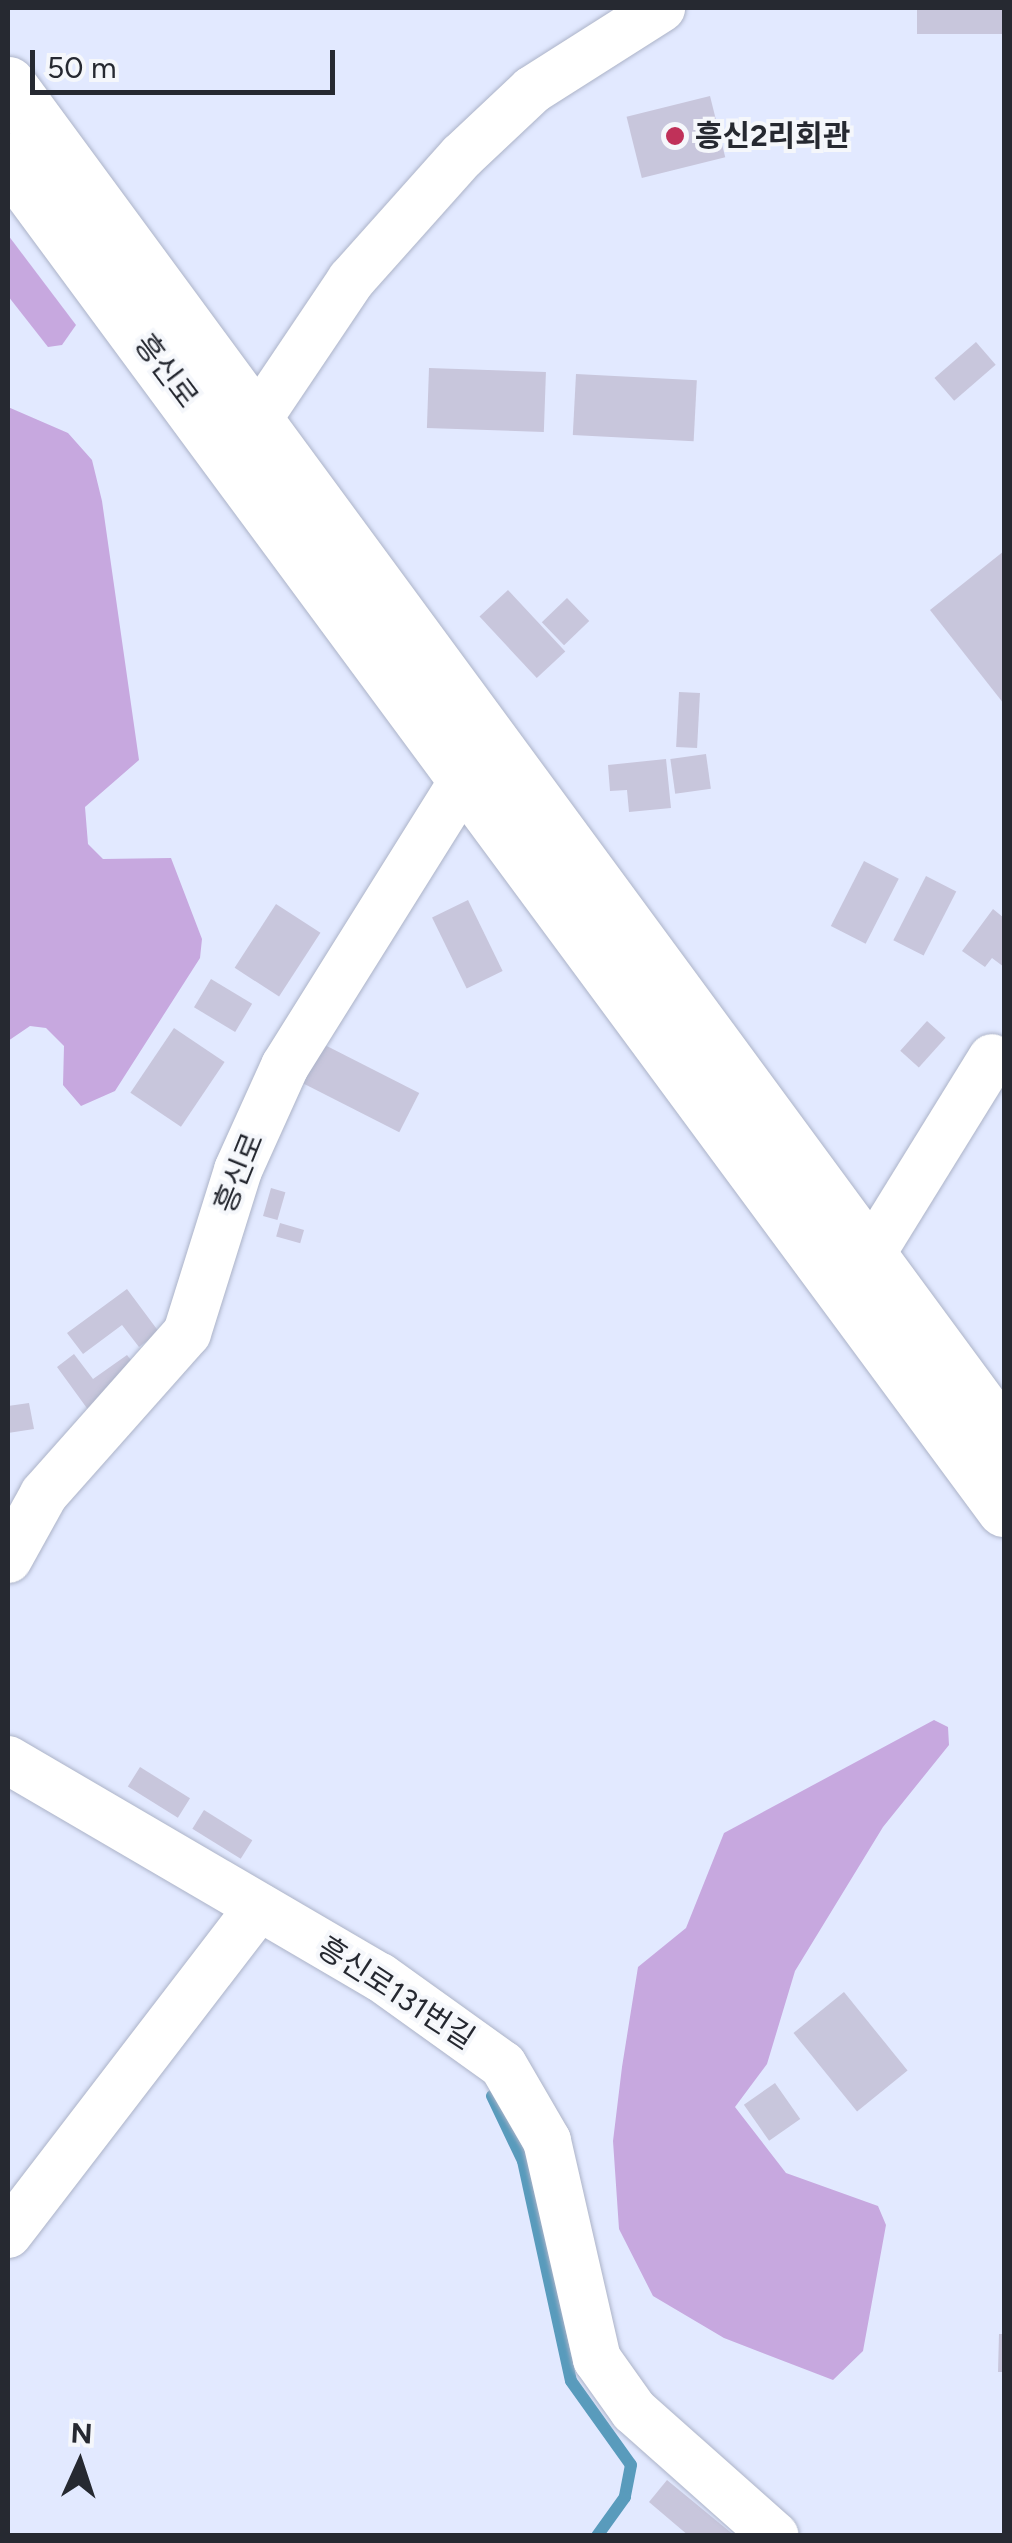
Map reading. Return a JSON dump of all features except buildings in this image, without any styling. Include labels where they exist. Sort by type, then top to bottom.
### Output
[{"type":"main road","name":"흥신로","points":[[8,84],[258,420],[479,756],[1004,1509]]},
{"type":"main road","name":"흥신로","points":[[8,160],[479,756],[1004,1439]]},
{"type":"lane","points":[[258,420],[351,280],[462,156],[532,90],[662,8]]},
{"type":"lane","name":"흥신로","points":[[8,1560],[44,1494],[188,1334],[238,1170],[285,1066],[479,756]]},
{"type":"lane","points":[[868,1259],[992,1058]]},
{"type":"lane","name":"흥신로131번길","points":[[8,1760],[426,2006],[503,2065],[547,2141],[597,2359],[634,2411],[775,2536]]},
{"type":"lane","points":[[8,2234],[259,1907]]},
{"type":"shaded area","points":[[8,235],[76,325],[62,345],[48,347],[8,296]]},
{"type":"shaded area","points":[[8,407],[68,433],[92,460],[102,501],[139,760],[85,807],[88,844],[103,859],[171,858],[202,939],[200,958],[115,1091],[81,1106],[63,1085],[64,1046],[46,1028],[30,1026],[8,1041]]},
{"type":"shaded area","points":[[934,1720],[948,1727],[949,1745],[883,1827],[795,1971],[767,2064],[735,2107],[786,2173],[878,2206],[886,2225],[863,2351],[833,2380],[724,2338],[653,2296],[619,2229],[613,2141],[622,2067],[638,1967],[686,1928],[724,1833]]},
{"type":"waterway","points":[[492,2096],[523,2161],[571,2381],[631,2465],[625,2497],[597,2536]]},
{"type":"place","name":"흥신2리회관","points":[[675,136]]}]
